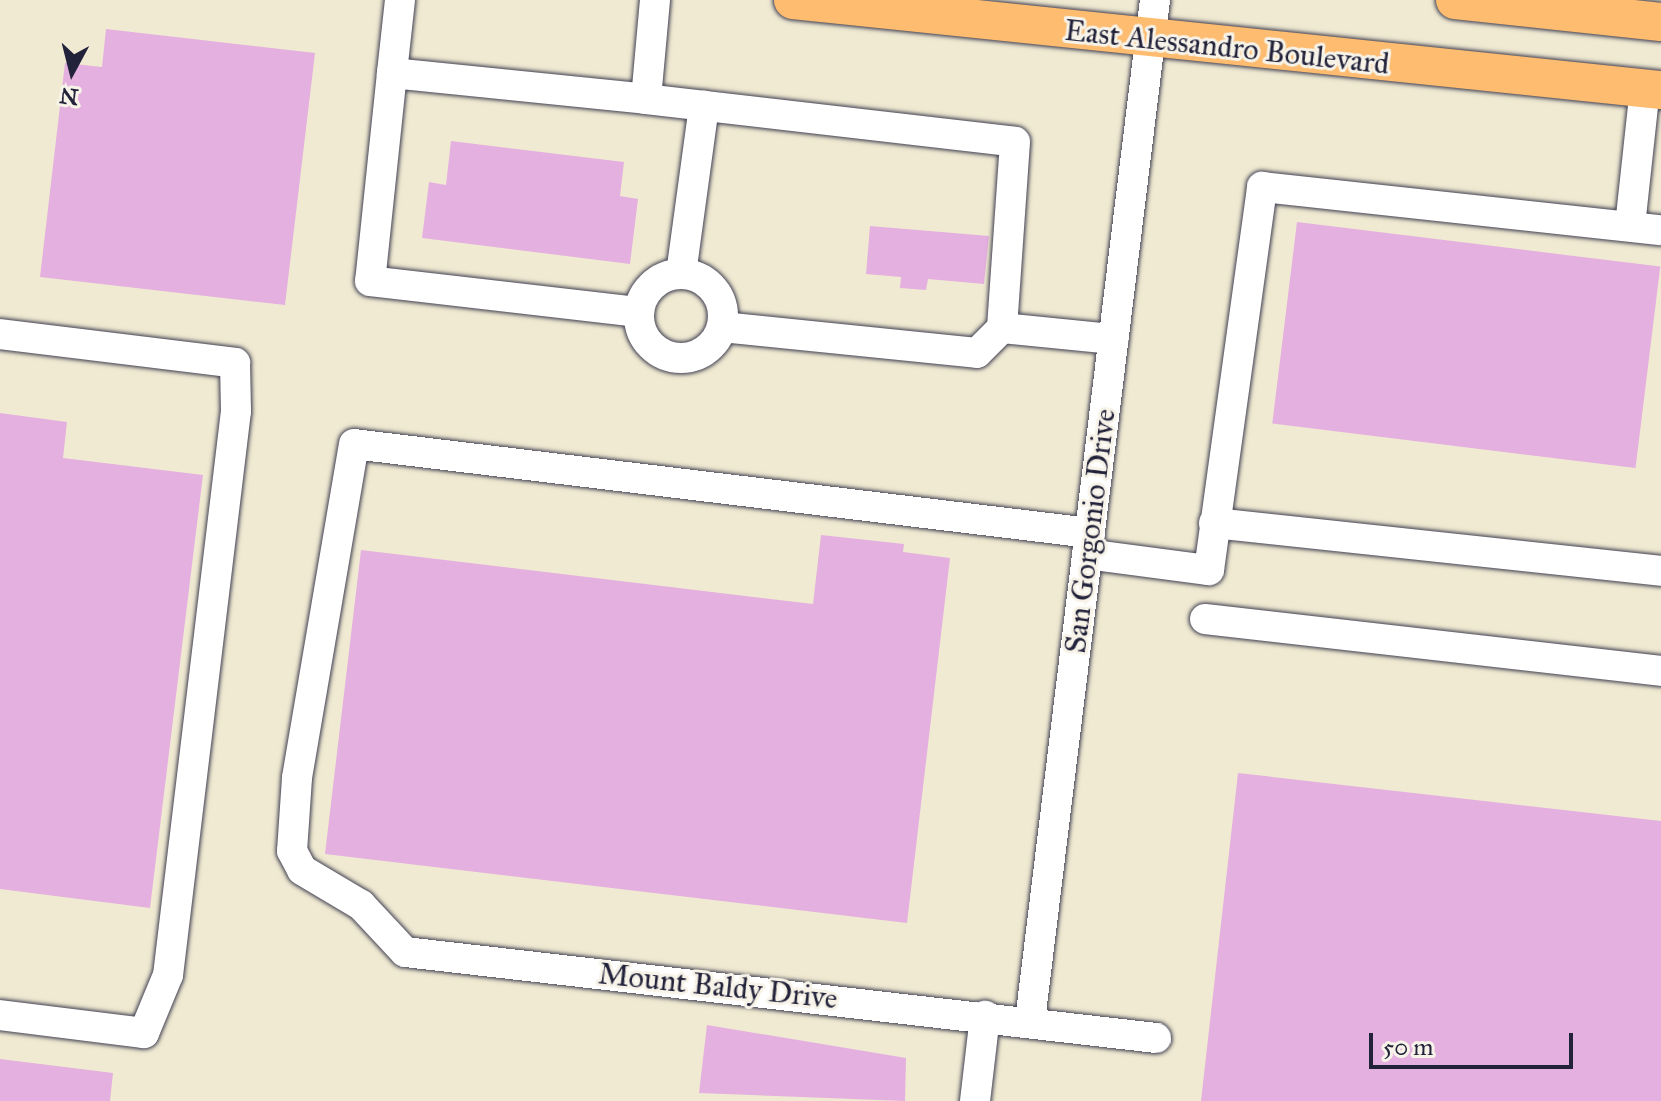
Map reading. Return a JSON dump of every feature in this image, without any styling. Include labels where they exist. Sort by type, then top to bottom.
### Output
[{"type":"main road","name":"East Alessandro Boulevard","points":[[793,0],[1149,41],[1653,89]]},
{"type":"main road","points":[[1455,0],[1661,22]]},
{"type":"street","points":[[400,0],[370,281],[639,312]]},
{"type":"street","points":[[646,99],[655,0]]},
{"type":"street","name":"San Gorgonio Drive","points":[[1030,1021],[1155,0]]},
{"type":"street","points":[[392,73],[1015,142],[1002,328],[977,353],[722,327]]},
{"type":"street","points":[[1630,226],[1653,89]]},
{"type":"street","points":[[681,274],[704,106]]},
{"type":"street","points":[[1088,544],[1209,570],[1262,187],[1661,230]]},
{"type":"street","points":[[681,274],[706,281],[715,290],[722,327],[707,349],[681,358],[655,349],[646,339],[639,312],[648,289],[681,274]]},
{"type":"street","points":[[1002,328],[1113,339]]},
{"type":"street","points":[[0,334],[235,363],[236,411],[168,975],[144,1033],[0,1015]]},
{"type":"street","name":"Mount Baldy Drive","points":[[1088,544],[354,444],[297,778],[292,851],[302,870],[361,905],[405,952],[1030,1021],[1156,1038]]},
{"type":"street","points":[[1214,523],[1661,571]]},
{"type":"street","points":[[1205,619],[1661,671]]},
{"type":"street","points":[[975,1101],[985,1016]]},
{"type":"building","points":[[106,29],[315,53],[285,305],[40,277],[65,63],[102,67]]},
{"type":"building","points":[[451,141],[624,162],[620,196],[638,199],[630,264],[422,238],[429,182],[446,185]]},
{"type":"building","points":[[1297,222],[1660,267],[1636,468],[1272,423]]},
{"type":"building","points":[[870,226],[989,236],[984,284],[928,279],[926,290],[900,288],[901,277],[866,274]]},
{"type":"building","points":[[0,413],[67,422],[63,458],[203,475],[150,908],[0,889]]},
{"type":"building","points":[[821,535],[904,544],[903,552],[950,558],[907,923],[325,854],[361,550],[813,604]]},
{"type":"building","points":[[1238,773],[1661,821],[1661,1101],[1201,1101]]},
{"type":"building","points":[[707,1025],[906,1058],[905,1101],[699,1093]]},
{"type":"building","points":[[0,1059],[113,1073],[110,1101],[0,1101]]}]
